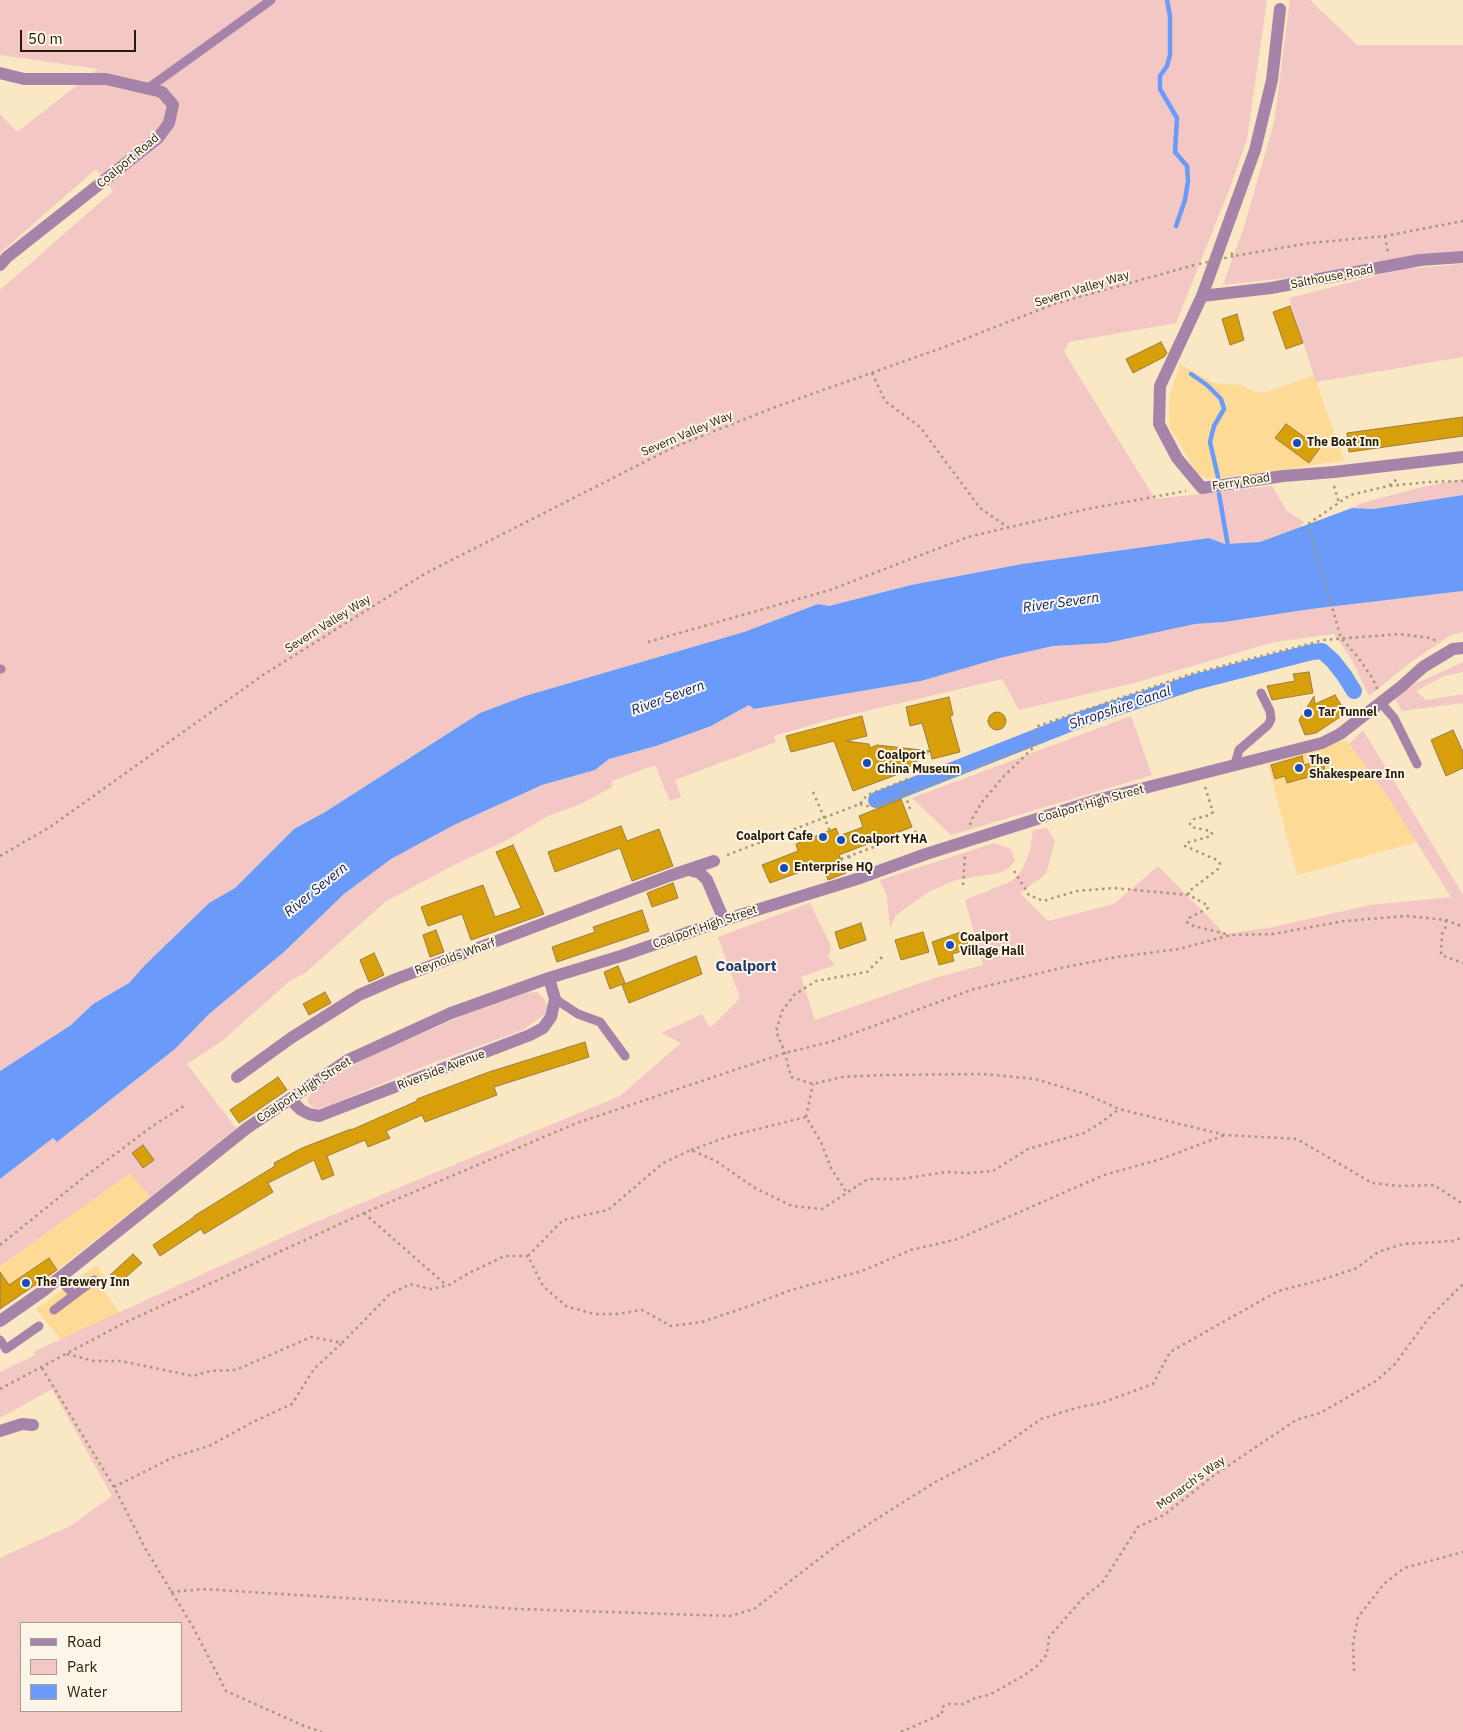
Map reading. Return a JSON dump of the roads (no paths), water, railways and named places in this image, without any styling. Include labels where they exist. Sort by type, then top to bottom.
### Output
[{"type":"street","name":"Ferry Road","points":[[1280,5],[1272,80],[1255,150],[1202,296],[1160,386],[1159,424],[1176,458],[1202,488],[1283,476],[1463,457]]},
{"type":"street","name":"Coalport Road","points":[[0,73],[24,79],[106,79],[162,92],[173,105],[169,123],[158,138],[0,265]]},
{"type":"street","name":"Salthouse Road","points":[[1202,296],[1272,288],[1420,260],[1463,257]]},
{"type":"street","name":"Coalport High Street","points":[[0,1321],[58,1278],[247,1128],[348,1060],[365,1052],[450,1013],[549,978],[624,955],[724,920],[966,841],[1097,800],[1322,743],[1340,734],[1381,703],[1423,667],[1458,648]]},
{"type":"street","name":"Reynolds Wharf","points":[[237,1077],[291,1038],[359,995],[396,979],[669,876],[714,861]]},
{"type":"street","points":[[690,870],[700,873],[708,880],[724,920]]},
{"type":"street","points":[[549,978],[555,1000]]},
{"type":"street","name":"Riverside Avenue","points":[[290,1099],[301,1110],[319,1116],[444,1069],[543,1028],[551,1017],[555,1000]]},
{"type":"street","points":[[0,1431],[22,1424],[33,1425]]},
{"type":"lane","points":[[147,89],[271,0]]},
{"type":"lane","points":[[1235,764],[1239,750],[1268,724],[1271,719],[1270,710],[1261,692]]},
{"type":"lane","points":[[1381,703],[1394,718],[1417,764]]},
{"type":"lane","points":[[555,1000],[578,1014],[600,1022],[625,1056]]},
{"type":"lane","points":[[58,1278],[74,1295]]},
{"type":"lane","points":[[54,1310],[94,1280]]},
{"type":"lane","points":[[0,1340],[3,1351],[39,1326]]},
{"type":"water","name":"River Severn","points":[[1463,495],[1463,591],[1311,609],[1224,622],[1195,624],[1107,643],[1053,646],[1000,658],[921,681],[754,709],[749,705],[711,726],[656,746],[609,759],[595,770],[542,785],[454,825],[391,859],[344,894],[284,952],[209,1014],[175,1049],[57,1142],[53,1138],[0,1179],[0,1071],[71,1025],[93,1004],[129,983],[209,903],[235,888],[294,829],[325,812],[480,713],[525,696],[744,632],[818,604],[829,606],[911,585],[1022,564],[1209,538],[1225,544],[1260,542],[1352,508],[1373,509]]},
{"type":"waterway","points":[[1167,0],[1170,16],[1170,55],[1167,66],[1160,76],[1160,89],[1177,118],[1175,152],[1187,166],[1188,181],[1185,200],[1176,226]]},
{"type":"waterway","points":[[1191,374],[1207,385],[1221,399],[1224,409],[1214,426],[1210,442],[1218,477]]},
{"type":"waterway","points":[[1219,494],[1228,546]]},
{"type":"waterway","name":"Shropshire Canal","points":[[876,800],[1082,719],[1195,682],[1312,652],[1322,651],[1333,661],[1354,691]]},
{"type":"place","name":"The Boat Inn","points":[[1297,443]]},
{"type":"place","name":"Tar Tunnel","points":[[1308,713]]},
{"type":"place","name":"Coalport China Museum","points":[[867,763]]},
{"type":"place","name":"The Shakespeare Inn","points":[[1299,768]]},
{"type":"place","name":"Coalport Cafe","points":[[823,837]]},
{"type":"place","name":"Coalport YHA","points":[[841,840]]},
{"type":"place","name":"Enterprise HQ","points":[[784,868]]},
{"type":"place","name":"Coalport Village Hall","points":[[950,945]]},
{"type":"place","name":"The Brewery Inn","points":[[26,1283]]},
{"type":"district","name":"Coalport","points":[[746,967]]}]
